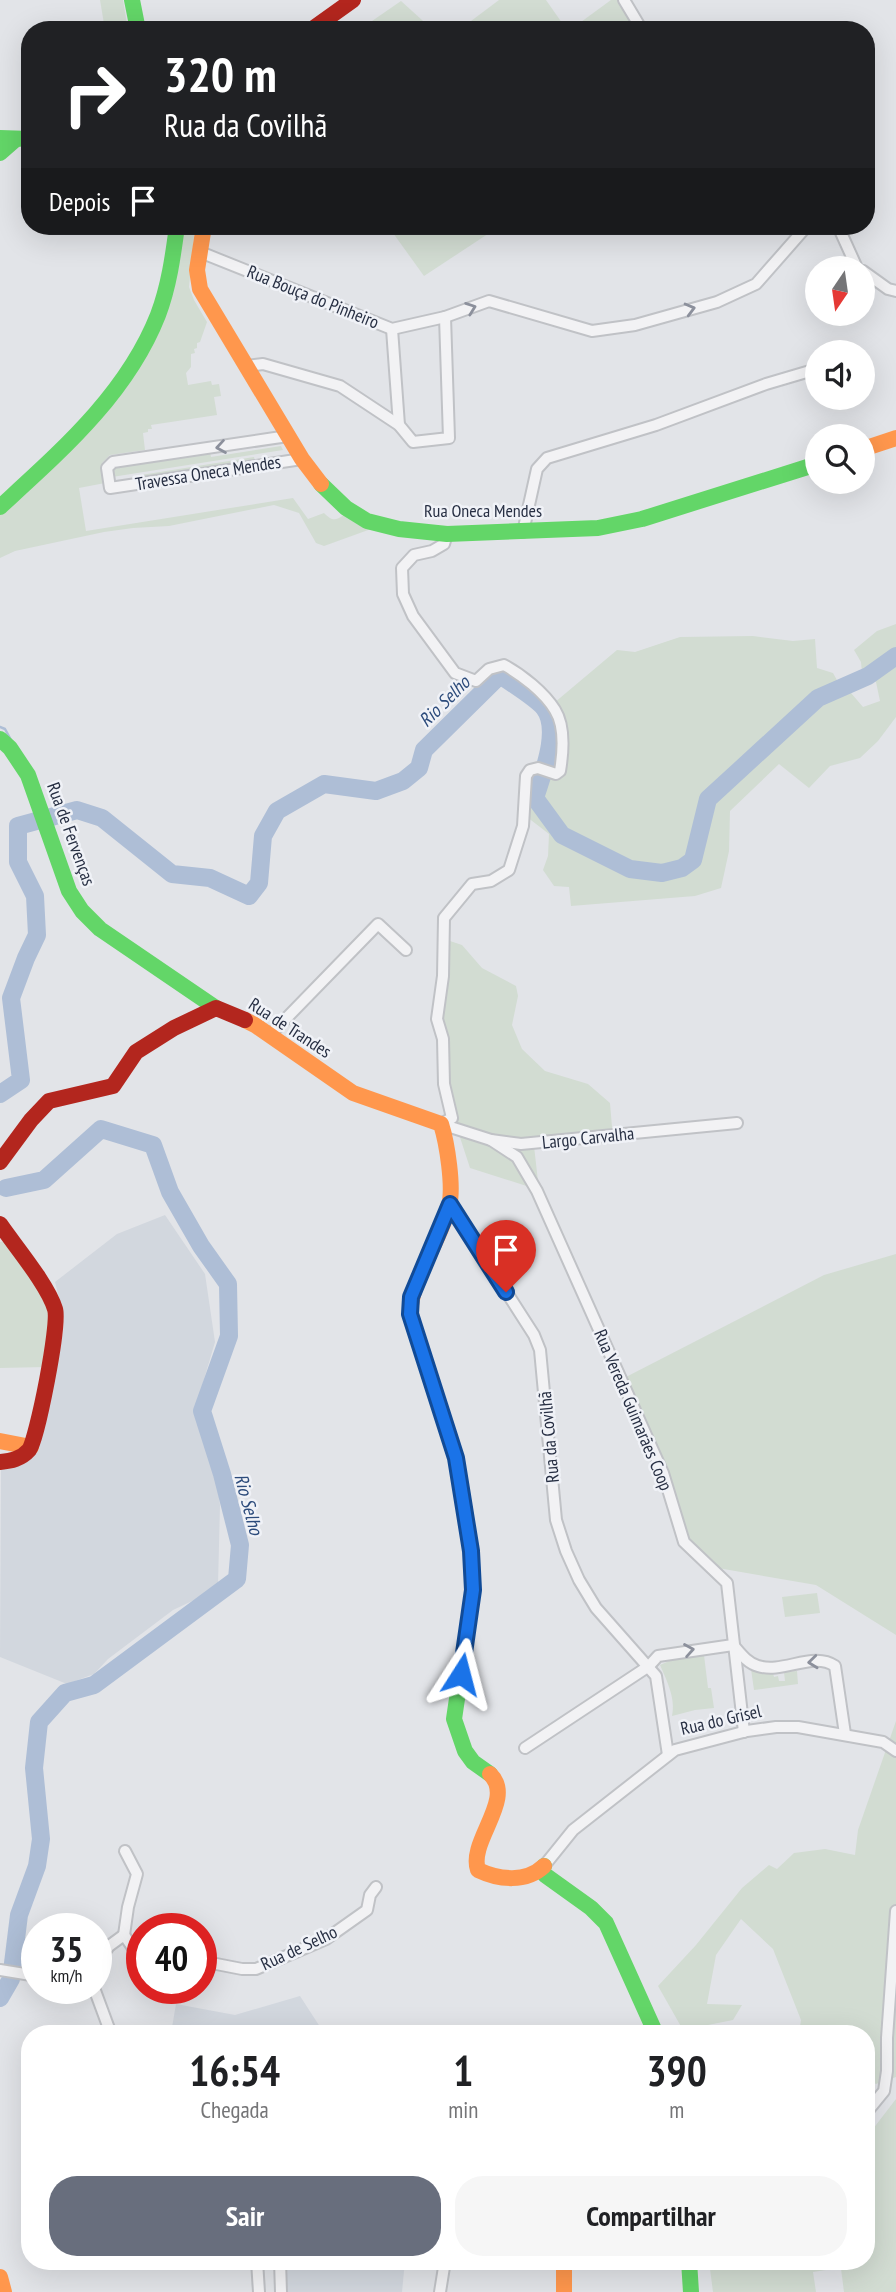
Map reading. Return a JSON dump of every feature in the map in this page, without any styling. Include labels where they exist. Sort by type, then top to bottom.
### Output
[{"type":"main road","points":[[131,0],[136,21]]},
{"type":"main road","points":[[142,0],[147,21]]},
{"type":"main road","points":[[324,21],[353,0]]},
{"type":"main road","points":[[0,151],[15,138]]},
{"type":"main road","points":[[0,493],[80,417],[115,375],[142,326],[155,291],[165,235]]},
{"type":"main road","points":[[0,507],[85,427],[113,394],[134,363],[151,332],[162,303],[176,235]]},
{"type":"main road","name":"Rua Oneca Mendes","points":[[203,235],[197,270],[200,289],[302,458],[320,483],[346,508],[367,521],[399,530],[447,534],[598,528],[642,519],[805,468]]},
{"type":"main road","points":[[875,445],[896,438]]},
{"type":"main road","name":"Rua de Fervenças","points":[[0,739],[25,769],[69,891],[82,911],[100,929],[216,1007]]},
{"type":"main road","points":[[0,1162],[31,1120],[50,1101],[113,1086],[136,1052],[174,1028],[216,1007]]},
{"type":"main road","name":"Rua de Trandes","points":[[216,1007],[271,1034],[353,1093],[441,1125]]},
{"type":"main road","points":[[441,1125],[448,1146],[450,1204],[411,1297],[410,1314],[456,1458],[471,1551],[473,1590],[454,1719],[457,1737],[466,1753],[477,1766],[492,1774],[497,1784],[497,1799],[484,1839],[474,1856],[474,1864],[479,1872],[488,1877],[514,1878],[575,1897]]},
{"type":"main road","points":[[0,1224],[39,1279],[56,1310],[57,1329],[31,1447],[23,1457],[0,1462]]},
{"type":"main road","points":[[0,1441],[31,1447]]},
{"type":"main road","points":[[544,1866],[542,1870],[545,1875],[606,1923],[652,2025]]},
{"type":"main road","name":"Rua do Grisel","points":[[514,1878],[535,1875],[544,1866]]},
{"type":"main road","points":[[564,2270],[564,2292]]},
{"type":"main road","points":[[690,2270],[691,2292]]},
{"type":"main road","points":[[0,2277],[4,2292]]},
{"type":"street","points":[[624,0],[637,21]]},
{"type":"street","name":"Rua Bouça do Pinheiro","points":[[200,252],[393,329],[445,317],[489,301],[592,331],[635,325],[717,302],[756,284],[799,235]]},
{"type":"street","points":[[842,235],[852,256]]},
{"type":"street","points":[[875,280],[896,291]]},
{"type":"street","points":[[247,366],[263,364],[340,386],[399,425],[413,442],[449,438],[445,317]]},
{"type":"street","points":[[393,329],[399,425]]},
{"type":"street","points":[[523,532],[537,470],[547,458],[656,425],[805,372]]},
{"type":"street","name":"Travessa Oneca Mendes","points":[[288,436],[113,462],[107,468],[110,488],[302,458]]},
{"type":"street","points":[[441,1125],[452,1118],[444,1084],[443,1039],[437,1019],[443,976],[444,918],[472,884],[491,881],[509,870],[523,825],[526,776],[530,770],[544,770],[556,774],[560,771],[561,731],[556,711],[517,672],[504,665],[489,669],[476,681],[455,673],[413,616],[403,594],[402,568],[414,555],[432,551],[444,544],[447,534]]},
{"type":"street","points":[[271,1034],[378,924],[406,950]]},
{"type":"street","name":"Largo Carvalha","points":[[441,1125],[491,1140],[521,1144],[737,1123]]},
{"type":"street","name":"Rua Vereda Guimarães Coop","points":[[491,1140],[517,1157],[537,1191],[663,1473],[684,1542],[726,1583],[744,1732]]},
{"type":"street","name":"Rua da Covilhã","points":[[450,1204],[534,1335],[540,1350],[556,1520],[566,1551],[596,1608],[649,1665]]},
{"type":"street","points":[[525,1748],[649,1665],[658,1656],[733,1645],[745,1658],[758,1666],[772,1668],[828,1661],[835,1666],[845,1734]]},
{"type":"street","points":[[649,1665],[656,1676],[668,1755]]},
{"type":"street","name":"Rua do Grisel","points":[[544,1866],[573,1830],[676,1750],[744,1732],[798,1727],[883,1742],[896,1751]]},
{"type":"street","points":[[125,1851],[137,1874],[128,1907],[124,1935],[126,1938]]},
{"type":"street","name":"Rua de Selho","points":[[217,1964],[256,1969],[327,1939],[367,1910],[370,1895],[376,1887]]},
{"type":"street","points":[[875,2102],[884,2091],[887,2071],[896,1910]]},
{"type":"street","points":[[112,1943],[124,1935]]},
{"type":"street","points":[[0,1970],[21,1974]]},
{"type":"street","points":[[100,2004],[108,2025]]},
{"type":"street","points":[[258,2270],[259,2292]]},
{"type":"street","points":[[280,2270],[281,2292]]},
{"type":"street","points":[[440,2292],[444,2270]]},
{"type":"shaded area","points":[[100,0],[123,0],[126,21],[104,21]]},
{"type":"shaded area","points":[[499,0],[546,0],[561,21],[471,21]]},
{"type":"shaded area","points":[[611,0],[617,0],[631,21],[582,21]]},
{"type":"shaded area","points":[[401,1],[423,21],[372,21]]},
{"type":"shaded area","points":[[180,235],[194,235],[189,287],[207,322],[200,342],[194,349],[195,353],[191,354],[191,367],[186,373],[188,385],[211,381],[212,385],[219,384],[221,396],[214,397],[217,415],[151,425],[152,429],[143,433],[145,450],[110,455],[102,463],[105,483],[79,488],[86,531],[293,498],[308,519],[324,513],[334,519],[344,515],[371,529],[324,546],[316,543],[299,513],[274,505],[169,526],[104,532],[15,551],[0,558],[0,514],[139,368]]},
{"type":"shaded area","points":[[394,235],[486,235],[424,276]]},
{"type":"shaded area","points":[[281,446],[283,450],[112,477],[116,465],[210,452],[211,457]]},
{"type":"shaded area","points":[[254,457],[255,461],[142,479],[141,475]]},
{"type":"shaded area","points":[[896,624],[896,717],[878,741],[860,758],[830,766],[809,788],[779,764],[730,811],[729,851],[721,888],[695,896],[571,906],[569,887],[554,886],[543,870],[548,856],[549,834],[527,817],[529,778],[536,773],[561,777],[554,703],[617,650],[635,652],[680,637],[753,636],[793,641],[815,639],[817,668],[833,673],[843,691],[851,693],[863,707],[880,701],[876,682],[862,673],[861,662],[854,650],[877,631]]},
{"type":"shaded area","points":[[444,939],[462,945],[482,968],[516,986],[518,996],[512,1025],[522,1049],[545,1071],[588,1084],[610,1103],[613,1139],[534,1146],[539,1190],[470,1168],[453,1116],[437,1019]]},
{"type":"shaded area","points":[[165,1215],[205,1274],[215,1342],[195,1410],[217,1482],[220,1505],[218,1585],[205,1595],[173,1610],[108,1659],[94,1674],[67,1684],[0,1657],[1,1468],[24,1457],[63,1334],[64,1318],[55,1282],[117,1234]]},
{"type":"shaded area","points":[[6,1241],[52,1310],[46,1367],[0,1368],[0,1242]]},
{"type":"shaded area","points":[[896,1254],[896,1635],[816,1585],[718,1568],[687,1542],[624,1378],[824,1275]]},
{"type":"shaded area","points":[[817,1593],[820,1613],[785,1617],[782,1597]]},
{"type":"shaded area","points":[[704,1655],[708,1688],[711,1688],[714,1708],[672,1716],[672,1697],[660,1665]]},
{"type":"shaded area","points":[[751,1669],[765,1674],[773,1673],[774,1677],[778,1676],[779,1681],[785,1681],[784,1672],[797,1671],[798,1684],[754,1690]]},
{"type":"shaded area","points":[[896,1721],[896,2077],[875,2084],[875,2025],[800,2025],[801,2020],[773,1949],[741,1919],[716,1955],[707,2004],[742,2005],[733,2020],[708,2025],[680,2025],[658,1986],[696,1945],[742,1888],[769,1865],[777,1869],[794,1853],[825,1849],[855,1855],[858,1830]]},
{"type":"shaded area","points":[[300,1996],[319,2025],[172,2025],[176,2004],[235,2015]]},
{"type":"shaded area","points":[[896,2099],[896,2292],[844,2292],[841,2270],[875,2270],[875,2126]]},
{"type":"shaded area","points":[[285,2270],[404,2270],[402,2292],[285,2292]]},
{"type":"shaded area","points":[[710,2270],[826,2270],[813,2272],[816,2292],[713,2292]]},
{"type":"waterway","name":"Rio Selho","points":[[0,1094],[21,1080],[11,998],[37,935],[35,896],[18,862],[18,826],[77,810],[102,818],[172,874],[210,878],[249,896],[259,883],[263,836],[277,811],[324,784],[376,791],[403,781],[419,768],[424,750],[500,675],[540,704],[549,717],[551,728],[548,753],[535,798],[562,835],[630,869],[662,873],[682,868],[693,860],[708,799],[818,698],[868,676],[896,656]]},
{"type":"waterway","points":[[0,727],[5,729],[11,740]]},
{"type":"waterway","name":"Rio Selho","points":[[0,1998],[11,1979],[19,1915],[37,1866],[41,1839],[34,1768],[39,1722],[65,1693],[94,1685],[237,1579],[240,1545],[202,1411],[229,1336],[228,1284],[201,1246],[170,1192],[153,1145],[101,1129],[44,1180],[6,1188]]},
{"type":"traffic: fast","points":[[132,0],[136,21]]},
{"type":"traffic: fast","points":[[0,138],[21,139]]},
{"type":"traffic: fast","points":[[0,153],[16,139]]},
{"type":"traffic: fast","points":[[0,507],[90,420],[129,370],[145,344],[162,304],[176,235]]},
{"type":"traffic: fast","points":[[321,484],[346,508],[367,521],[399,529],[447,534],[598,528],[642,519],[805,468]]},
{"type":"traffic: fast","points":[[0,739],[10,748],[28,775],[69,891],[82,911],[100,929],[216,1008]]},
{"type":"traffic: fast","points":[[462,1493],[471,1551],[473,1590],[454,1719],[465,1751],[473,1762],[490,1774]]},
{"type":"traffic: fast","points":[[544,1866],[542,1870],[545,1875],[591,1908],[606,1923],[652,2025]]},
{"type":"traffic: fast","points":[[690,2270],[691,2292]]},
{"type":"traffic: slow","points":[[203,235],[197,270],[200,289],[302,459],[321,484]]},
{"type":"traffic: slow","points":[[875,445],[896,438]]},
{"type":"traffic: slow","points":[[245,1020],[353,1093],[441,1124],[449,1165],[449,1206],[421,1272],[410,1314],[456,1458],[462,1493]]},
{"type":"traffic: slow","points":[[0,1441],[31,1447]]},
{"type":"traffic: slow","points":[[490,1774],[497,1784],[498,1795],[479,1846],[478,1870],[512,1878],[529,1875],[544,1866]]},
{"type":"traffic: slow","points":[[564,2270],[564,2292]]},
{"type":"traffic: slow","points":[[0,2277],[4,2292]]},
{"type":"traffic: jam","points":[[324,21],[353,0]]},
{"type":"traffic: jam","points":[[0,1162],[31,1120],[49,1101],[113,1086],[136,1052],[174,1028],[216,1008],[245,1020]]},
{"type":"traffic: jam","points":[[0,1224],[46,1289],[55,1309],[56,1319],[47,1381],[33,1441],[23,1456],[0,1462]]},
{"type":"route","points":[[461,1674],[473,1590],[471,1551],[456,1458],[410,1314],[411,1297],[450,1204],[506,1292]]}]
